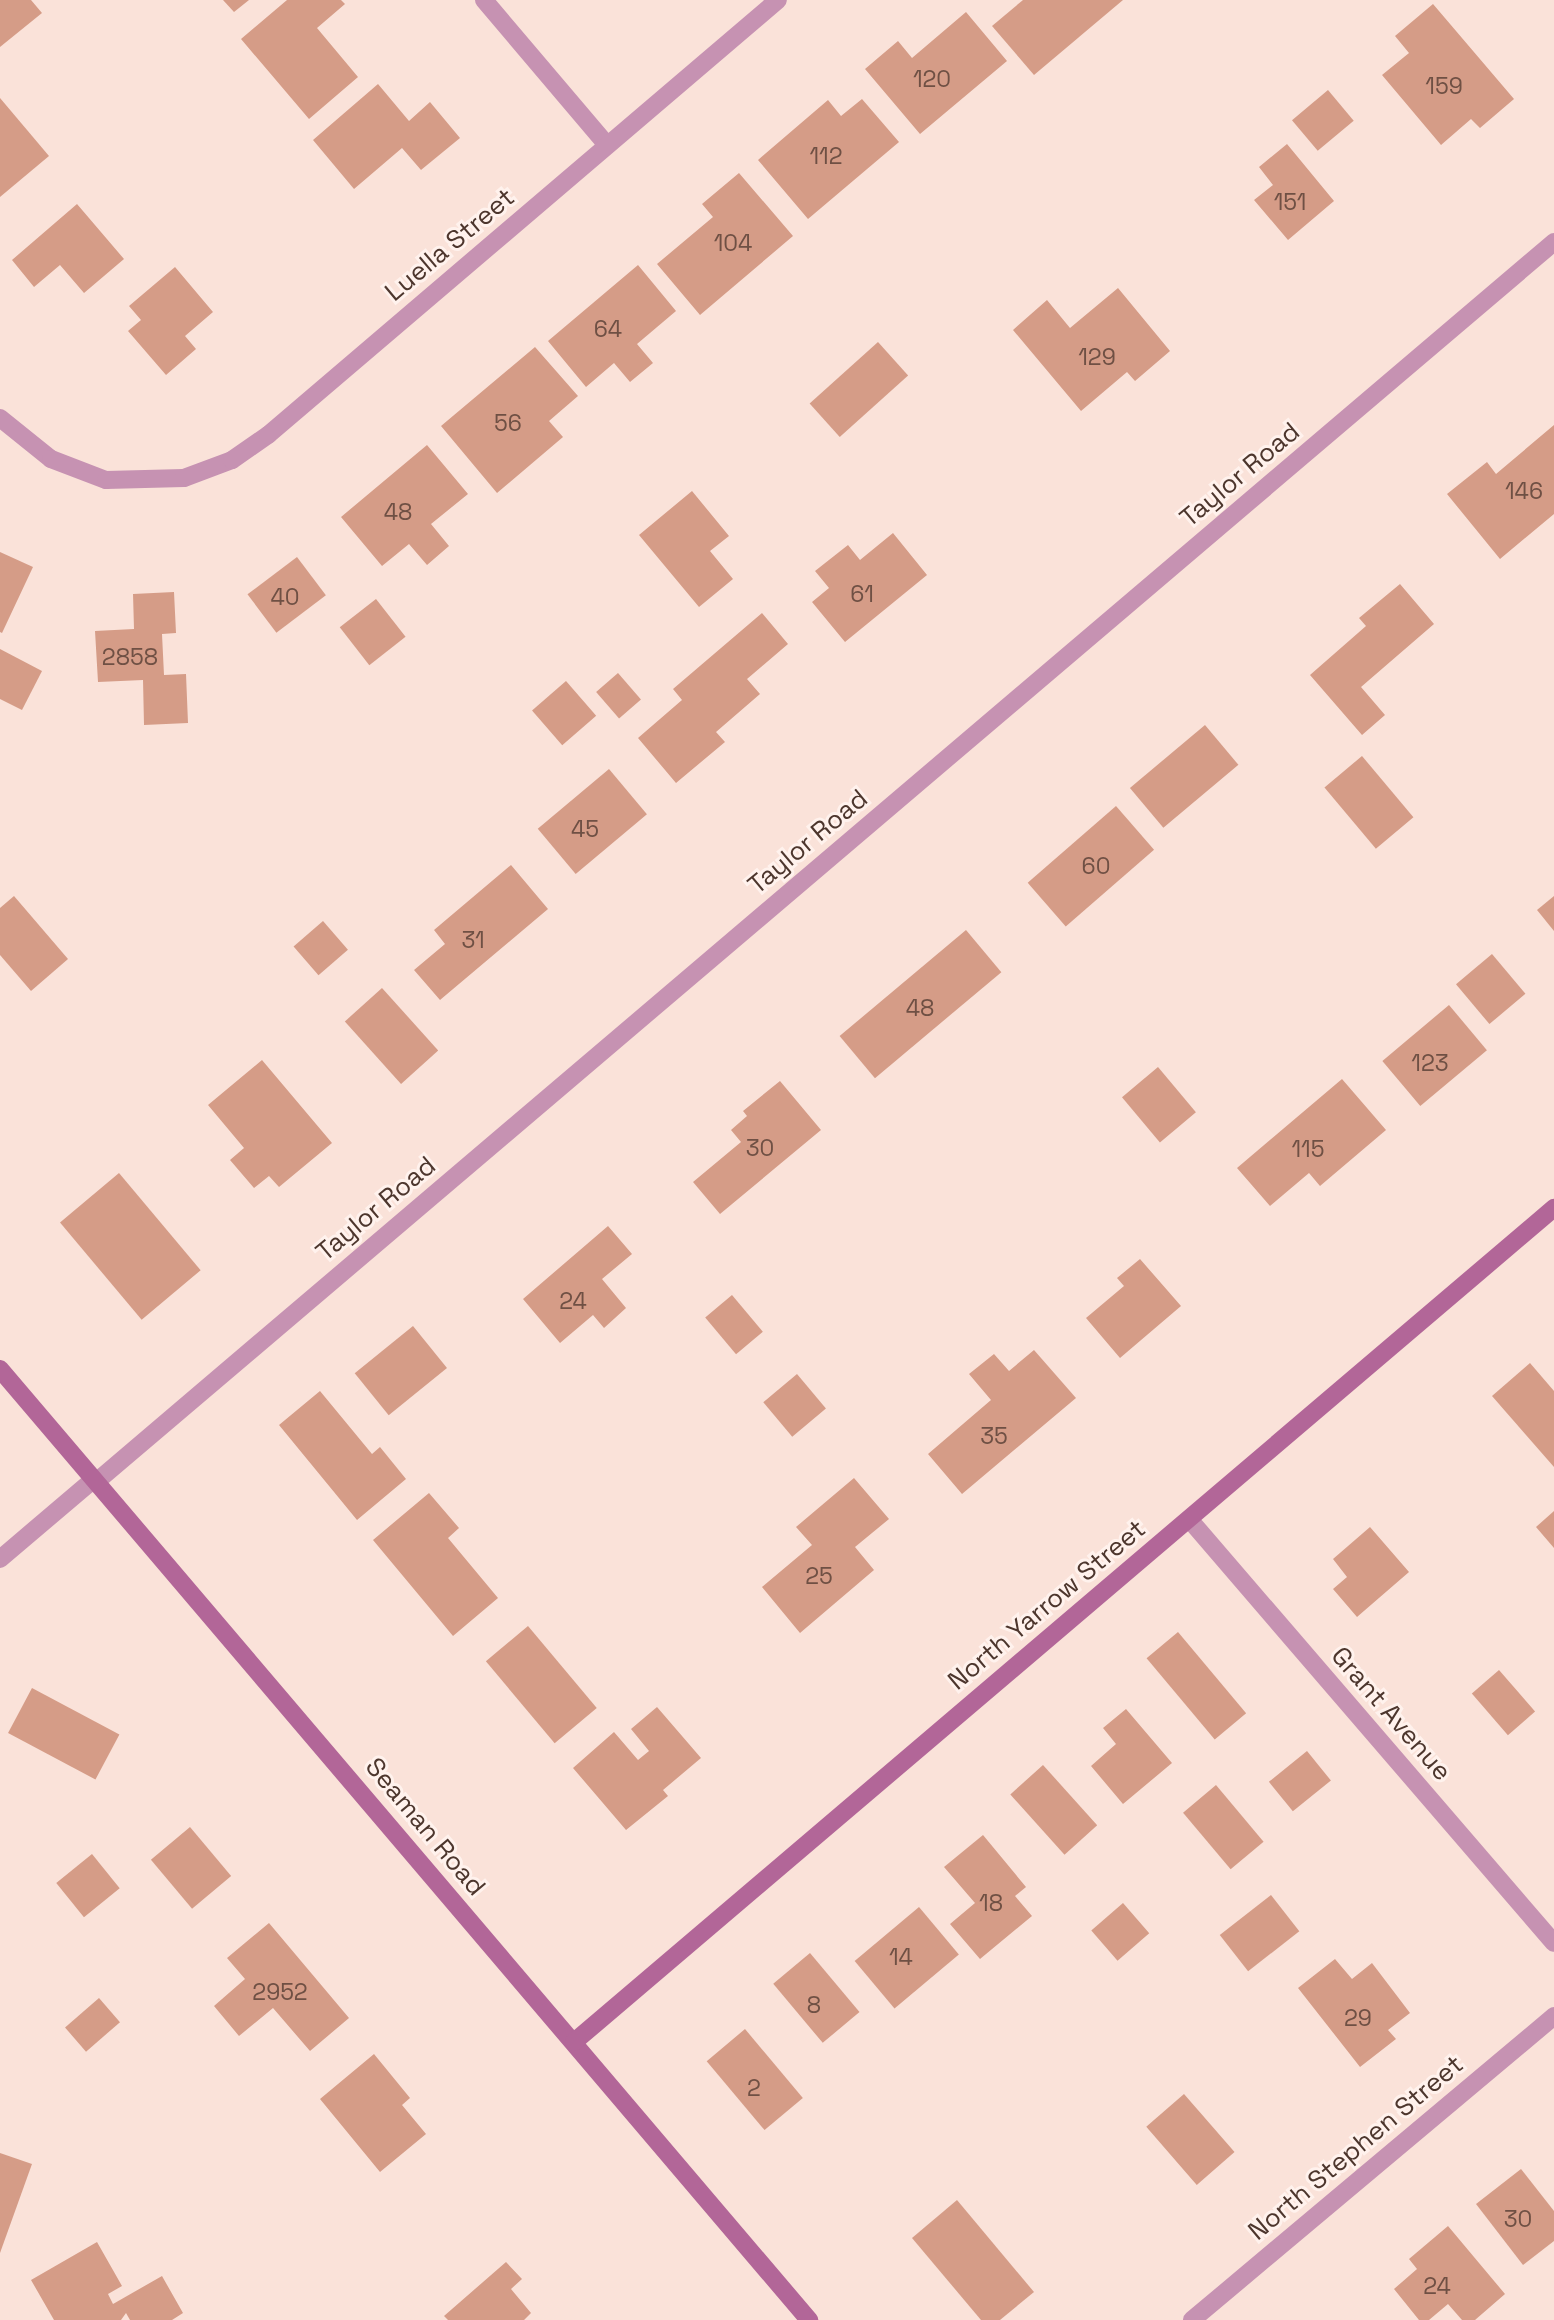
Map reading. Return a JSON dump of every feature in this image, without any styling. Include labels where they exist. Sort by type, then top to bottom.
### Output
[{"type":"street","points":[[484,0],[607,145]]},
{"type":"street","name":"Luella Street","points":[[0,418],[51,459],[106,480],[184,478],[232,460],[252,447],[778,0]]},
{"type":"street","name":"Taylor Road","points":[[0,1559],[1554,242]]},
{"type":"street","name":"North Yarrow Street","points":[[574,2042],[1554,1208]]},
{"type":"street","name":"Seaman Road","points":[[0,1369],[809,2320]]},
{"type":"street","name":"Grant Avenue","points":[[1189,1519],[1554,1942]]},
{"type":"street","name":"North Stephen Street","points":[[1192,2320],[1554,2015]]},
{"type":"building","points":[[0,0],[31,0],[42,13],[0,47]]},
{"type":"building","points":[[223,0],[249,0],[234,12]]},
{"type":"building","points":[[287,0],[341,0],[345,4],[317,28],[358,77],[309,119],[241,39]]},
{"type":"building","points":[[1023,0],[1123,0],[1034,75],[992,26]]},
{"type":"building","points":[[1433,4],[1514,99],[1480,128],[1471,119],[1441,145],[1382,75],[1409,53],[1395,36]]},
{"type":"building","points":[[966,12],[1007,61],[920,134],[865,69],[898,41],[912,58]]},
{"type":"building","points":[[378,84],[409,121],[430,102],[460,138],[421,170],[402,148],[354,189],[313,140]]},
{"type":"building","points":[[1328,90],[1354,121],[1318,151],[1292,120]]},
{"type":"building","points":[[0,98],[49,156],[0,197]]},
{"type":"building","points":[[862,99],[899,142],[808,219],[758,160],[828,100],[841,116]]},
{"type":"building","points":[[1287,144],[1334,201],[1288,240],[1254,200],[1273,185],[1259,167]]},
{"type":"building","points":[[739,173],[793,236],[700,315],[657,264],[713,217],[702,204]]},
{"type":"building","points":[[77,204],[124,259],[84,293],[60,265],[34,287],[12,260]]},
{"type":"building","points":[[638,265],[676,311],[637,344],[653,363],[630,382],[614,363],[586,387],[548,341]]},
{"type":"building","points":[[175,267],[213,312],[185,336],[196,349],[166,375],[128,331],[141,320],[129,306]]},
{"type":"building","points":[[1118,288],[1170,351],[1135,381],[1127,372],[1081,411],[1013,330],[1047,300],[1070,328]]},
{"type":"building","points":[[878,342],[908,375],[840,437],[810,404]]},
{"type":"building","points":[[535,347],[578,396],[549,421],[563,437],[497,493],[441,426]]},
{"type":"building","points":[[1554,425],[1554,514],[1500,559],[1447,494],[1487,462],[1496,474]]},
{"type":"building","points":[[427,445],[468,494],[431,524],[449,546],[427,565],[409,544],[382,566],[341,517]]},
{"type":"building","points":[[692,491],[729,536],[710,551],[733,579],[699,607],[639,535]]},
{"type":"building","points":[[893,533],[927,575],[845,642],[812,602],[829,588],[815,571],[848,545],[860,560]]},
{"type":"building","points":[[0,552],[33,567],[2,633],[0,632]]},
{"type":"building","points":[[297,557],[326,595],[276,633],[247,594]]},
{"type":"building","points":[[1400,584],[1434,624],[1361,687],[1385,715],[1362,735],[1310,675],[1366,626],[1359,618]]},
{"type":"building","points":[[174,592],[176,633],[162,634],[164,675],[186,674],[188,723],[144,725],[143,680],[98,682],[95,631],[134,629],[133,594]]},
{"type":"building","points":[[376,599],[406,637],[369,665],[340,627]]},
{"type":"building","points":[[762,613],[788,644],[747,679],[760,694],[716,732],[725,742],[676,783],[638,738],[682,700],[673,689]]},
{"type":"building","points":[[0,649],[42,671],[22,710],[0,699]]},
{"type":"building","points":[[618,673],[641,699],[619,718],[596,692]]},
{"type":"building","points":[[566,681],[596,716],[562,745],[532,711]]},
{"type":"building","points":[[1205,725],[1238,765],[1163,828],[1130,788]]},
{"type":"building","points":[[1362,756],[1413,817],[1376,849],[1324,787]]},
{"type":"building","points":[[609,769],[647,814],[576,874],[538,829]]},
{"type":"building","points":[[1116,806],[1154,850],[1066,927],[1028,883]]},
{"type":"building","points":[[511,865],[548,909],[440,1000],[414,970],[445,944],[434,930]]},
{"type":"building","points":[[14,896],[68,959],[31,991],[0,955],[0,908]]},
{"type":"building","points":[[1554,896],[1554,931],[1537,910]]},
{"type":"building","points":[[323,921],[348,950],[318,975],[294,947]]},
{"type":"building","points":[[966,930],[1001,972],[875,1078],[840,1036]]},
{"type":"building","points":[[1492,954],[1525,994],[1489,1024],[1456,984]]},
{"type":"building","points":[[382,988],[438,1050],[401,1084],[345,1021]]},
{"type":"building","points":[[1449,1005],[1487,1050],[1420,1106],[1382,1061]]},
{"type":"building","points":[[262,1060],[332,1143],[279,1187],[269,1176],[254,1188],[230,1160],[244,1148],[208,1105]]},
{"type":"building","points":[[1158,1067],[1196,1112],[1160,1142],[1122,1097]]},
{"type":"building","points":[[1342,1079],[1386,1130],[1320,1186],[1309,1173],[1270,1206],[1237,1168]]},
{"type":"building","points":[[780,1081],[821,1130],[720,1214],[693,1182],[741,1142],[731,1130],[747,1116],[743,1111]]},
{"type":"building","points":[[119,1173],[201,1270],[142,1320],[60,1222]]},
{"type":"building","points":[[608,1226],[632,1254],[602,1279],[626,1308],[604,1328],[593,1315],[560,1343],[523,1299]]},
{"type":"building","points":[[1140,1259],[1181,1306],[1120,1358],[1086,1318],[1124,1286],[1117,1278]]},
{"type":"building","points":[[732,1295],[763,1332],[736,1354],[705,1317]]},
{"type":"building","points":[[413,1326],[447,1368],[389,1415],[355,1373]]},
{"type":"building","points":[[1034,1350],[1076,1398],[962,1494],[928,1454],[991,1400],[969,1374],[994,1354],[1009,1371]]},
{"type":"building","points":[[1530,1363],[1554,1391],[1554,1467],[1492,1396]]},
{"type":"building","points":[[797,1374],[826,1408],[792,1437],[763,1402]]},
{"type":"building","points":[[320,1391],[372,1454],[380,1447],[406,1479],[357,1520],[279,1425]]},
{"type":"building","points":[[854,1478],[889,1519],[855,1547],[874,1570],[800,1633],[762,1587],[812,1545],[796,1527]]},
{"type":"building","points":[[429,1493],[459,1528],[448,1538],[498,1598],[453,1636],[373,1540]]},
{"type":"building","points":[[1554,1511],[1554,1548],[1536,1527]]},
{"type":"building","points":[[1370,1527],[1409,1572],[1357,1617],[1333,1589],[1347,1577],[1333,1559]]},
{"type":"building","points":[[528,1626],[597,1708],[555,1743],[486,1661]]},
{"type":"building","points":[[1178,1632],[1246,1713],[1215,1740],[1147,1658]]},
{"type":"building","points":[[1499,1670],[1535,1712],[1508,1735],[1472,1694]]},
{"type":"building","points":[[32,1688],[119,1734],[95,1780],[8,1733]]},
{"type":"building","points":[[657,1707],[701,1758],[663,1790],[668,1796],[626,1830],[573,1768],[614,1732],[638,1760],[649,1751],[631,1729]]},
{"type":"building","points":[[1126,1709],[1172,1763],[1123,1804],[1091,1766],[1116,1744],[1103,1728]]},
{"type":"building","points":[[1307,1751],[1331,1781],[1293,1811],[1269,1782]]},
{"type":"building","points":[[1043,1765],[1097,1825],[1065,1855],[1010,1794]]},
{"type":"building","points":[[1216,1785],[1264,1842],[1231,1869],[1183,1813]]},
{"type":"building","points":[[190,1827],[231,1876],[192,1909],[151,1860]]},
{"type":"building","points":[[983,1835],[1026,1887],[1015,1896],[1032,1916],[980,1959],[950,1924],[975,1903],[944,1867]]},
{"type":"building","points":[[92,1854],[120,1888],[84,1917],[56,1883]]},
{"type":"building","points":[[1271,1895],[1299,1931],[1248,1971],[1220,1935]]},
{"type":"building","points":[[1123,1903],[1149,1933],[1118,1961],[1091,1931]]},
{"type":"building","points":[[919,1907],[959,1954],[895,2008],[855,1961]]},
{"type":"building","points":[[269,1923],[349,2018],[310,2051],[273,2008],[239,2036],[214,2006],[245,1979],[227,1958]]},
{"type":"building","points":[[810,1953],[859,2012],[823,2043],[773,1984]]},
{"type":"building","points":[[1335,1959],[1352,1979],[1372,1963],[1410,2013],[1388,2030],[1396,2039],[1360,2067],[1298,1988]]},
{"type":"building","points":[[99,1998],[120,2022],[86,2052],[65,2028]]},
{"type":"building","points":[[745,2029],[803,2098],[765,2130],[707,2061]]},
{"type":"building","points":[[374,2054],[410,2098],[402,2105],[426,2134],[380,2172],[320,2099]]},
{"type":"building","points":[[1184,2094],[1235,2152],[1197,2185],[1146,2127]]},
{"type":"building","points":[[0,2153],[32,2164],[0,2253]]},
{"type":"building","points":[[1521,2169],[1554,2211],[1554,2241],[1523,2265],[1476,2204]]},
{"type":"building","points":[[957,2200],[1034,2292],[1000,2320],[981,2320],[912,2238]]},
{"type":"building","points":[[1448,2226],[1505,2294],[1475,2320],[1462,2320],[1448,2304],[1429,2320],[1419,2320],[1394,2289],[1417,2269],[1409,2259]]},
{"type":"building","points":[[97,2242],[122,2286],[108,2294],[113,2304],[162,2276],[183,2313],[172,2320],[130,2320],[126,2313],[121,2320],[54,2320],[31,2280]]},
{"type":"building","points":[[506,2262],[522,2279],[511,2289],[531,2313],[524,2320],[448,2320],[444,2316]]}]
